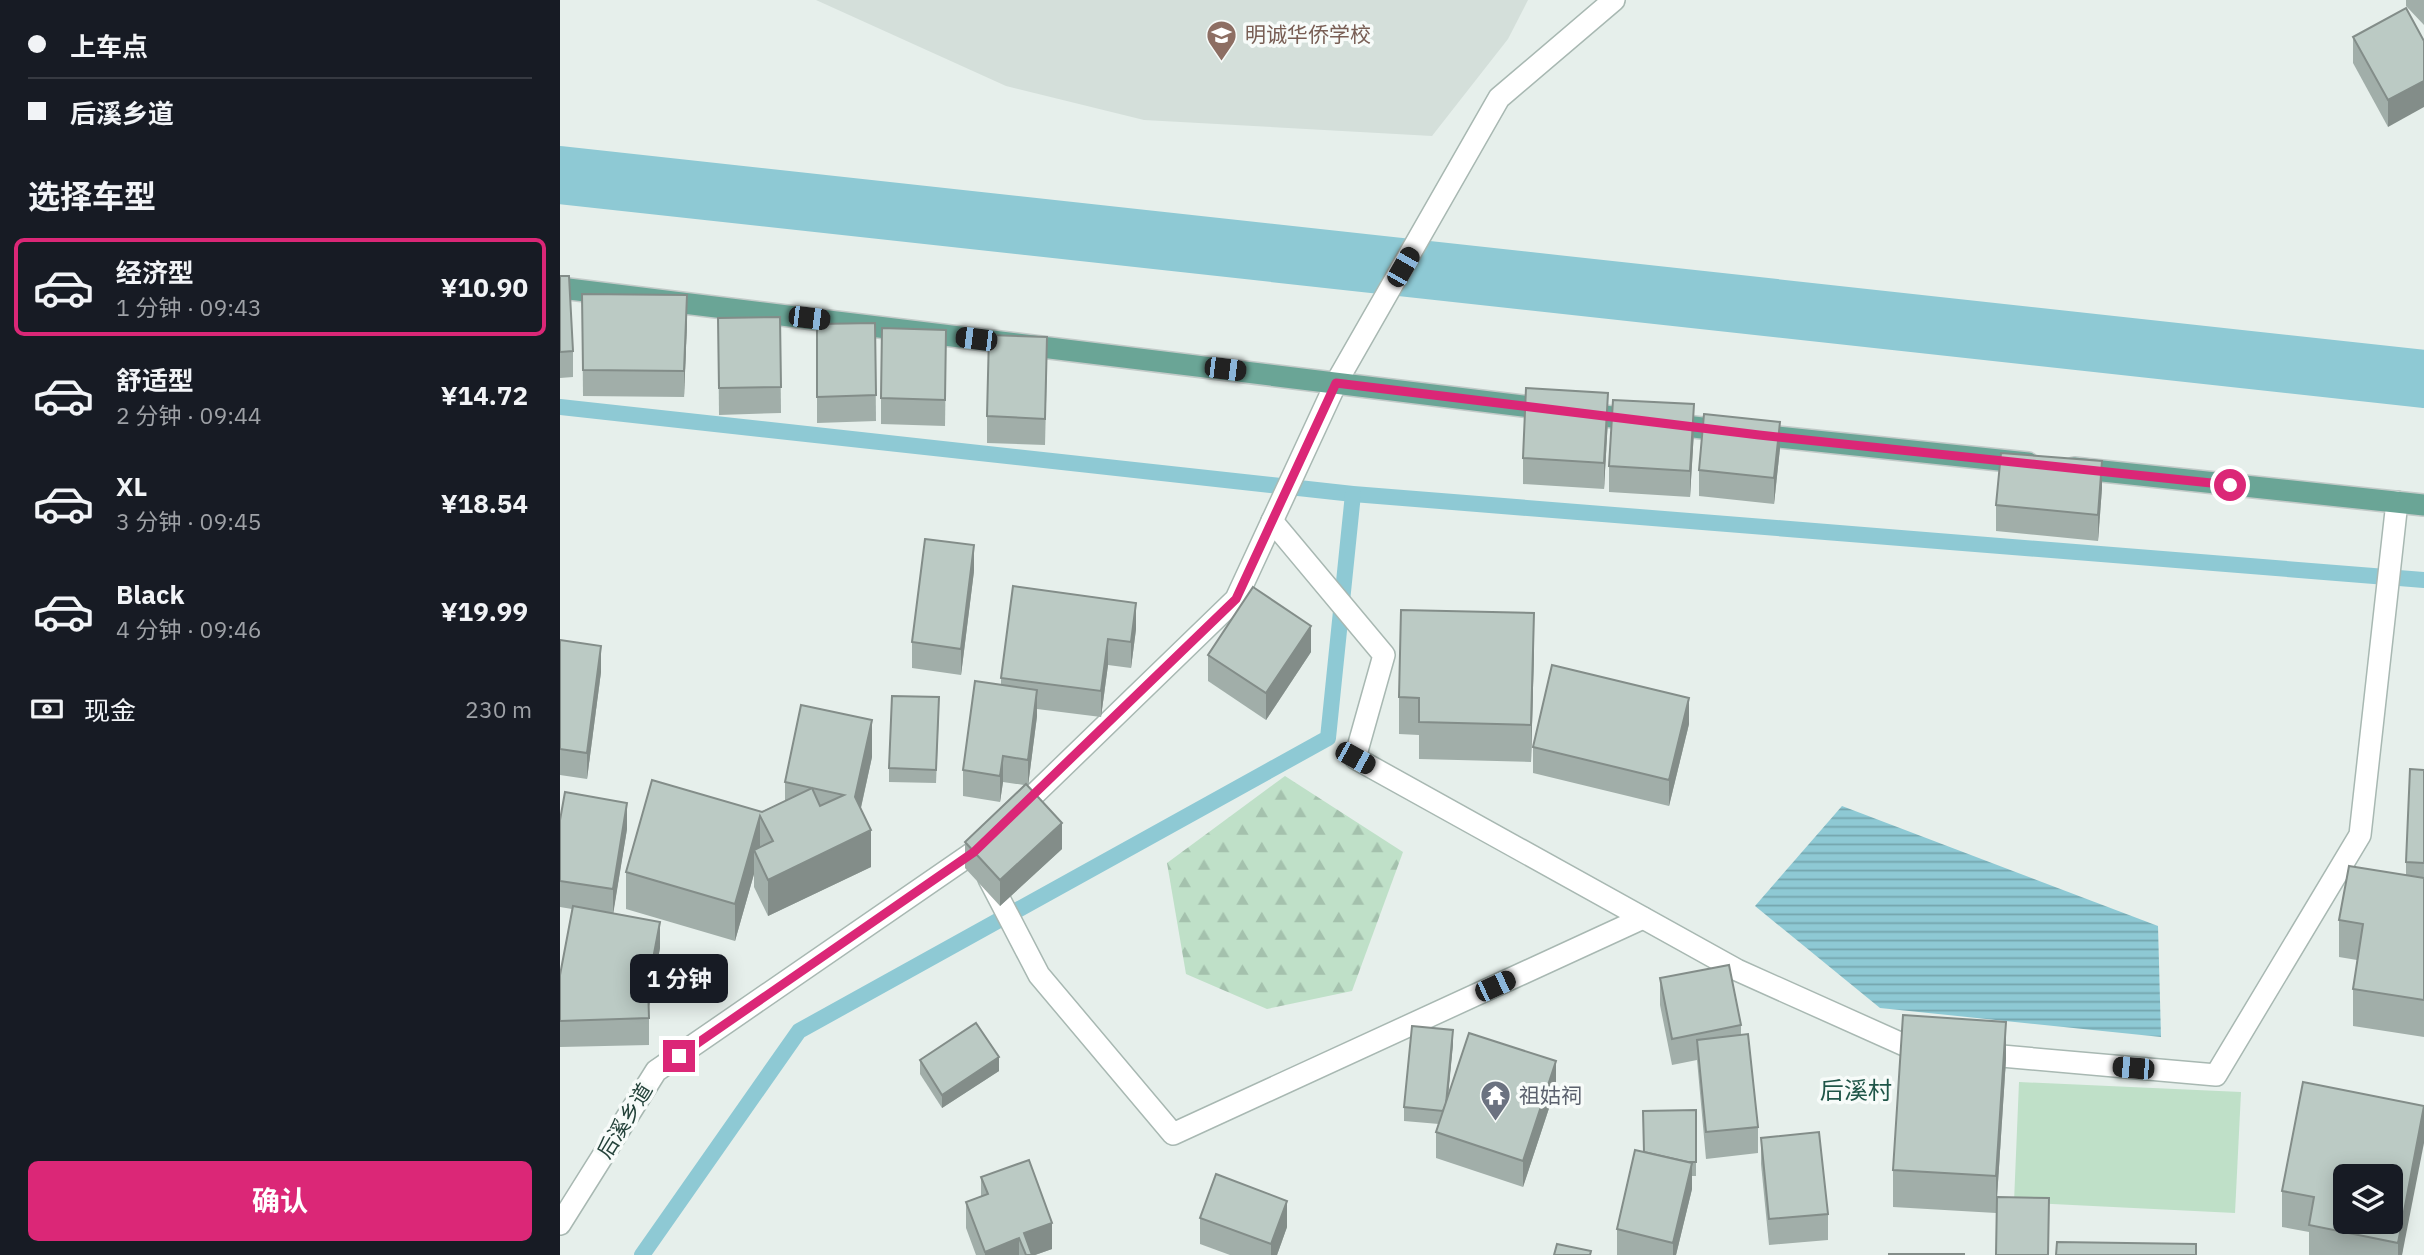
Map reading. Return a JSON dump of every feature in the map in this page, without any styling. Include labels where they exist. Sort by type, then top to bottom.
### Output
[{"type":"main road","points":[[560,288],[1337,381],[1759,435],[2424,505]]},
{"type":"street","name":"后溪乡道","points":[[560,1224],[656,1071],[974,852],[1236,599],[1337,381],[1499,98],[1614,0]]},
{"type":"street","points":[[1273,519],[1384,655],[1355,758],[1737,970],[1911,1048],[2216,1075],[2360,835],[2397,502]]},
{"type":"street","points":[[974,852],[1039,975],[1173,1135],[1643,918]]},
{"type":"shaded area","name":"明诚华侨学校","points":[[816,0],[1528,0],[1508,39],[1432,136],[1144,120],[1006,86]]},
{"type":"green space","points":[[1285,776],[1403,852],[1352,991],[1267,1009],[1186,974],[1167,863]]},
{"type":"green space","points":[[2019,1082],[2241,1092],[2235,1213],[2014,1202]]},
{"type":"water","points":[[1842,806],[2158,926],[2161,1037],[1880,1008],[1755,906]]},
{"type":"building","points":[[2406,8],[2424,41],[2424,81],[2388,100],[2353,37]]},
{"type":"building","points":[[560,276],[569,276],[573,351],[560,352]]},
{"type":"building","points":[[582,294],[687,295],[684,371],[583,370]]},
{"type":"building","points":[[780,317],[781,387],[719,388],[718,318]]},
{"type":"building","points":[[875,323],[876,395],[817,397],[817,324]]},
{"type":"building","points":[[882,328],[946,330],[945,400],[881,398]]},
{"type":"building","points":[[989,335],[1047,337],[1045,419],[987,416]]},
{"type":"building","points":[[1526,388],[1608,393],[1604,463],[1523,458]]},
{"type":"building","points":[[1613,400],[1694,404],[1690,471],[1609,466]]},
{"type":"building","points":[[1704,414],[1780,422],[1774,478],[1699,470]]},
{"type":"building","points":[[2001,453],[2102,461],[2098,515],[1996,505]]},
{"type":"building","points":[[925,539],[974,545],[961,649],[912,642]]},
{"type":"building","points":[[1013,586],[1136,603],[1131,642],[1108,639],[1101,691],[1001,678]]},
{"type":"building","points":[[1253,587],[1311,626],[1266,693],[1208,655]]},
{"type":"building","points":[[1401,610],[1534,613],[1531,725],[1419,722],[1419,698],[1399,697]]},
{"type":"building","points":[[560,640],[601,646],[587,753],[560,749]]},
{"type":"building","points":[[1552,665],[1689,698],[1669,780],[1533,747]]},
{"type":"building","points":[[975,681],[1037,690],[1028,760],[1003,756],[1000,776],[963,770]]},
{"type":"building","points":[[892,696],[939,697],[936,770],[889,768]]},
{"type":"building","points":[[801,705],[872,720],[855,797],[871,830],[768,880],[754,850],[773,841],[760,816],[735,904],[626,872],[652,780],[762,812],[812,788],[820,806],[844,795],[785,782]]},
{"type":"building","points":[[2410,769],[2424,770],[2424,863],[2406,862]]},
{"type":"building","points":[[1026,784],[1062,823],[1000,880],[965,842]]},
{"type":"building","points":[[565,792],[627,803],[613,889],[560,881],[560,820]]},
{"type":"building","points":[[2349,866],[2424,878],[2424,1000],[2353,989],[2363,924],[2339,920]]},
{"type":"building","points":[[573,906],[660,922],[648,985],[649,1018],[560,1021],[560,975]]},
{"type":"building","points":[[1729,965],[1741,1025],[1672,1039],[1660,978]]},
{"type":"building","points":[[1903,1015],[2006,1022],[1996,1176],[1893,1170]]},
{"type":"building","points":[[976,1023],[999,1057],[942,1095],[920,1060]]},
{"type":"building","points":[[1412,1026],[1453,1030],[1446,1104],[1443,1111],[1404,1107]]},
{"type":"building","name":"祖姑祠","points":[[1469,1033],[1556,1061],[1523,1161],[1436,1132]]},
{"type":"building","points":[[1748,1034],[1758,1127],[1706,1132],[1697,1040]]},
{"type":"building","points":[[2303,1082],[2424,1106],[2403,1217],[2403,1164],[2333,1164],[2333,1230],[2309,1225],[2314,1197],[2282,1191]]},
{"type":"building","points":[[1696,1110],[1696,1162],[1644,1152],[1643,1111]]},
{"type":"building","points":[[1819,1132],[1828,1214],[1769,1219],[1761,1138]]},
{"type":"building","points":[[1635,1150],[1692,1163],[1673,1243],[1617,1229]]},
{"type":"building","points":[[1029,1160],[1052,1223],[1024,1233],[1032,1255],[1026,1255],[1019,1238],[985,1252],[966,1202],[988,1194],[981,1177]]},
{"type":"building","points":[[1216,1174],[1287,1201],[1271,1244],[1200,1218]]},
{"type":"building","points":[[1997,1197],[2049,1198],[2048,1255],[1996,1255]]},
{"type":"building","points":[[2354,1234],[2400,1234],[2398,1243]]},
{"type":"building","points":[[2057,1242],[2196,1244],[2196,1255],[2056,1255]]},
{"type":"building","points":[[1557,1244],[1591,1251],[1590,1255],[1554,1255]]},
{"type":"building","points":[[1964,1254],[1964,1255],[1889,1255]]},
{"type":"waterway","points":[[560,175],[2424,379]]},
{"type":"waterway","points":[[560,407],[1353,494],[2424,580]]},
{"type":"waterway","points":[[642,1255],[799,1031],[1328,738],[1353,494]]},
{"type":"place","name":"明诚华侨学校","points":[[1222,62]]},
{"type":"place","name":"祖姑祠","points":[[1496,1123]]},
{"type":"district","name":"后溪村","points":[[1856,1091]]},
{"type":"route","points":[[679,1056],[974,852],[1236,599],[1336,383],[1759,435],[2230,485]]}]
